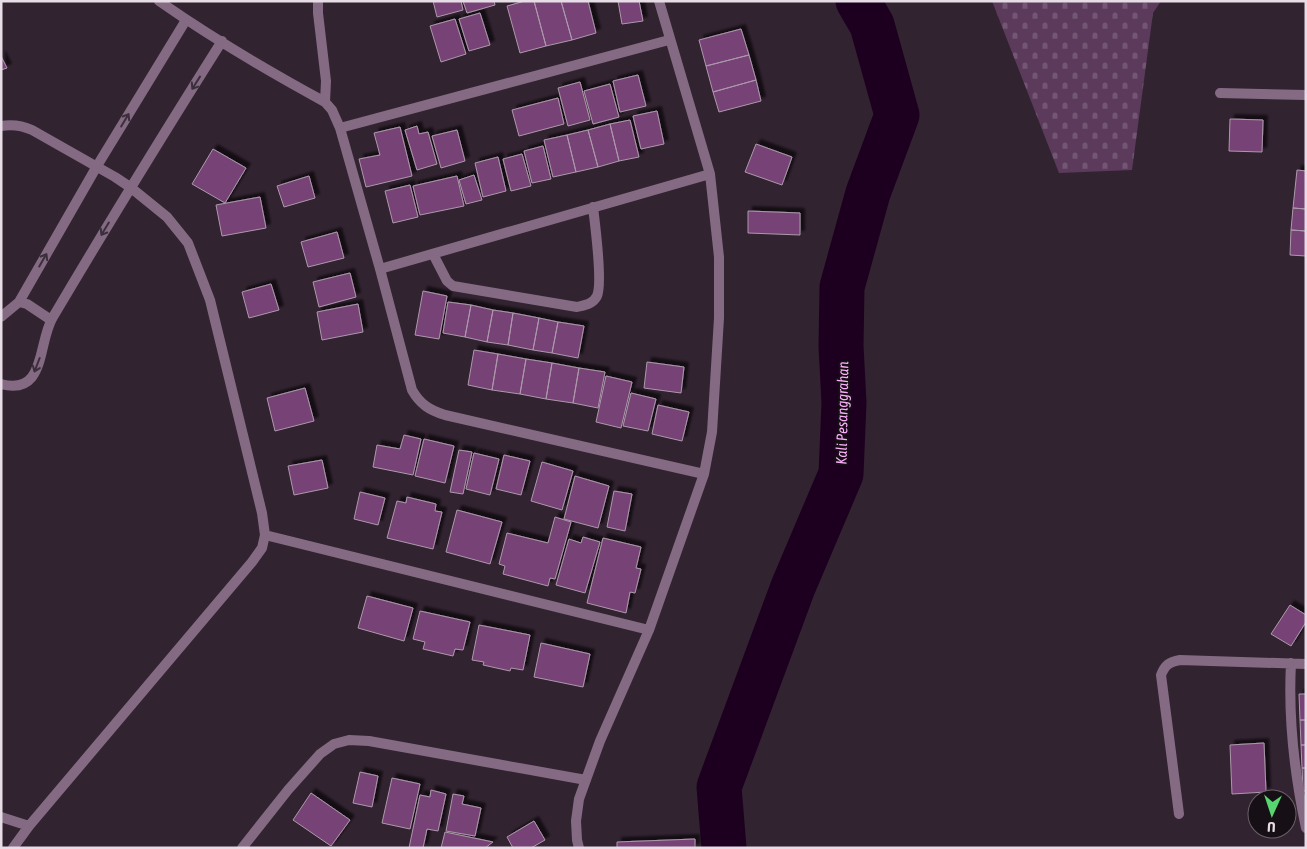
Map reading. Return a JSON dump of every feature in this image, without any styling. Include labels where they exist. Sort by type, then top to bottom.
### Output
[{"type":"street","points":[[159,1],[186,20],[289,83],[325,102],[332,110],[340,128],[412,390],[417,398],[431,411],[704,474]]},
{"type":"street","points":[[318,1],[326,81],[325,102]]},
{"type":"street","points":[[579,848],[576,822],[579,799],[600,741],[649,630],[704,474],[712,432],[719,318],[719,257],[710,174],[658,1]]},
{"type":"street","points":[[1,317],[19,302],[97,166],[186,20]]},
{"type":"street","points":[[340,128],[669,40]]},
{"type":"street","points":[[1,384],[17,387],[30,381],[36,369],[51,320],[130,187],[222,41]]},
{"type":"street","points":[[1220,93],[1306,95]]},
{"type":"street","points":[[1,126],[10,124],[22,126],[97,166],[130,187],[167,217],[188,244],[210,300],[252,467],[265,534],[262,548],[252,562],[29,826],[13,848]]},
{"type":"street","points":[[380,269],[710,174]]},
{"type":"street","points":[[433,254],[442,274],[453,286],[577,307],[589,305],[597,296],[599,276],[593,207]]},
{"type":"street","points":[[19,302],[28,304],[51,320]]},
{"type":"street","points":[[265,534],[649,630]]},
{"type":"street","points":[[1179,814],[1161,675],[1165,666],[1180,660],[1306,664]]},
{"type":"street","points":[[1290,663],[1290,723],[1295,768],[1306,828]]},
{"type":"street","points":[[242,848],[288,790],[320,754],[334,744],[349,740],[369,741],[586,780]]},
{"type":"street","points":[[1,817],[29,826]]},
{"type":"green space","points":[[992,1],[1161,1],[1153,13],[1132,170],[1059,173]]},
{"type":"building","points":[[433,1],[461,1],[463,10],[437,17]]},
{"type":"building","points":[[463,1],[494,1],[495,5],[467,13]]},
{"type":"building","points":[[525,1],[534,1],[546,46],[520,53],[507,6]]},
{"type":"building","points":[[534,1],[561,1],[572,40],[546,46]]},
{"type":"building","points":[[561,1],[588,1],[596,33],[572,40]]},
{"type":"building","points":[[618,1],[639,1],[643,21],[622,24]]},
{"type":"building","points":[[480,13],[490,45],[469,51],[459,19]]},
{"type":"building","points":[[455,19],[466,54],[441,62],[430,26]]},
{"type":"building","points":[[741,29],[749,55],[706,66],[699,40]]},
{"type":"building","points":[[749,55],[756,80],[713,92],[706,66]]},
{"type":"building","points":[[1,56],[7,68],[1,70]]},
{"type":"building","points":[[638,75],[646,106],[620,112],[613,81]]},
{"type":"building","points":[[756,80],[761,101],[719,112],[713,92]]},
{"type":"building","points":[[580,82],[590,120],[568,126],[558,88]]},
{"type":"building","points":[[610,84],[619,117],[593,124],[584,91]]},
{"type":"building","points":[[558,98],[564,124],[519,136],[512,110]]},
{"type":"building","points":[[657,111],[664,144],[641,149],[633,116]]},
{"type":"building","points":[[1230,119],[1263,120],[1262,152],[1229,151]]},
{"type":"building","points":[[630,120],[639,157],[619,161],[610,124]]},
{"type":"building","points":[[610,124],[619,161],[598,167],[588,130]]},
{"type":"building","points":[[417,126],[419,134],[428,132],[437,164],[417,170],[405,130]]},
{"type":"building","points":[[400,127],[412,176],[366,187],[359,159],[380,155],[374,133]]},
{"type":"building","points":[[457,130],[465,161],[441,168],[432,136]]},
{"type":"building","points":[[588,130],[598,167],[576,172],[567,135]]},
{"type":"building","points":[[567,135],[576,172],[553,177],[544,140]]},
{"type":"building","points":[[756,144],[792,157],[782,185],[745,172]]},
{"type":"building","points":[[543,146],[551,179],[532,183],[524,151]]},
{"type":"building","points":[[213,149],[246,168],[225,203],[192,184]]},
{"type":"building","points":[[522,154],[531,186],[511,191],[503,159]]},
{"type":"building","points":[[498,157],[506,191],[483,197],[475,163]]},
{"type":"building","points":[[1297,170],[1306,171],[1306,209],[1293,208]]},
{"type":"building","points":[[474,175],[482,200],[466,204],[459,180]]},
{"type":"building","points":[[309,176],[315,198],[284,207],[277,186]]},
{"type":"building","points":[[457,176],[464,206],[420,215],[413,186]]},
{"type":"building","points":[[410,185],[418,217],[393,223],[385,191]]},
{"type":"building","points":[[260,197],[266,228],[222,236],[216,205]]},
{"type":"building","points":[[1293,208],[1306,209],[1306,231],[1291,230]]},
{"type":"building","points":[[748,211],[800,213],[800,235],[748,233]]},
{"type":"building","points":[[1291,230],[1306,231],[1306,256],[1290,255]]},
{"type":"building","points":[[337,232],[344,258],[308,267],[301,242]]},
{"type":"building","points":[[350,273],[356,297],[319,307],[313,282]]},
{"type":"building","points":[[271,284],[279,310],[249,318],[242,292]]},
{"type":"building","points":[[423,291],[447,296],[439,339],[415,335]]},
{"type":"building","points":[[448,302],[471,305],[465,337],[443,333]]},
{"type":"building","points":[[358,304],[363,332],[322,340],[317,312]]},
{"type":"building","points":[[471,305],[493,310],[487,342],[465,337]]},
{"type":"building","points":[[493,310],[513,313],[508,345],[487,342]]},
{"type":"building","points":[[513,313],[539,318],[533,350],[508,345]]},
{"type":"building","points":[[539,318],[558,322],[552,353],[533,350]]},
{"type":"building","points":[[558,322],[584,326],[578,358],[552,353]]},
{"type":"building","points":[[474,350],[498,354],[492,390],[468,385]]},
{"type":"building","points":[[498,354],[526,359],[520,394],[492,390]]},
{"type":"building","points":[[526,359],[552,363],[546,399],[520,394]]},
{"type":"building","points":[[647,362],[684,367],[681,393],[644,388]]},
{"type":"building","points":[[552,363],[579,368],[573,403],[546,399]]},
{"type":"building","points":[[579,368],[605,372],[598,408],[573,403]]},
{"type":"building","points":[[606,376],[632,382],[621,428],[596,422]]},
{"type":"building","points":[[305,388],[314,421],[275,431],[267,398]]},
{"type":"building","points":[[631,393],[656,399],[648,431],[623,426]]},
{"type":"building","points":[[658,405],[689,412],[682,441],[652,434]]},
{"type":"building","points":[[404,435],[421,439],[413,475],[373,467],[377,445],[400,449]]},
{"type":"building","points":[[424,439],[454,446],[445,483],[415,476]]},
{"type":"building","points":[[459,450],[472,452],[463,494],[450,492]]},
{"type":"building","points":[[474,453],[499,459],[490,495],[466,489]]},
{"type":"building","points":[[504,455],[530,461],[521,495],[496,489]]},
{"type":"building","points":[[322,460],[328,488],[294,495],[288,466]]},
{"type":"building","points":[[542,462],[573,471],[562,510],[531,501]]},
{"type":"building","points":[[575,476],[609,486],[598,528],[564,519]]},
{"type":"building","points":[[614,491],[632,494],[625,531],[607,527]]},
{"type":"building","points":[[360,492],[385,498],[378,525],[354,519]]},
{"type":"building","points":[[407,497],[436,504],[435,511],[442,512],[433,549],[387,538],[397,501],[406,503]]},
{"type":"building","points":[[457,510],[502,522],[490,564],[446,552]]},
{"type":"building","points":[[555,517],[571,522],[555,579],[550,578],[548,586],[503,574],[505,566],[499,564],[507,533],[548,543]]},
{"type":"building","points":[[583,537],[600,542],[585,593],[556,585],[569,539],[581,543]]},
{"type":"building","points":[[603,538],[641,547],[636,568],[641,569],[635,593],[630,592],[626,613],[587,603]]},
{"type":"building","points":[[367,596],[413,608],[404,641],[358,628]]},
{"type":"building","points":[[1290,605],[1306,615],[1306,622],[1291,646],[1271,634]]},
{"type":"building","points":[[420,611],[470,622],[463,650],[455,649],[453,656],[423,649],[425,642],[413,639]]},
{"type":"building","points":[[479,625],[530,635],[523,670],[511,668],[510,671],[483,665],[484,662],[472,660]]},
{"type":"building","points":[[541,643],[590,654],[583,687],[534,677]]},
{"type":"building","points":[[1299,694],[1306,694],[1306,720],[1300,720]]},
{"type":"building","points":[[1300,720],[1306,720],[1306,745],[1301,745]]},
{"type":"building","points":[[1264,743],[1266,789],[1247,789],[1247,793],[1232,794],[1230,745]]},
{"type":"building","points":[[1301,745],[1306,745],[1306,768],[1302,768]]},
{"type":"building","points":[[1302,768],[1306,768],[1306,791],[1303,791]]},
{"type":"building","points":[[360,772],[378,776],[372,807],[353,803]]},
{"type":"building","points":[[392,778],[420,784],[410,829],[382,823]]},
{"type":"building","points":[[431,790],[446,794],[438,831],[427,829],[423,848],[409,848],[420,795],[430,797]]},
{"type":"building","points":[[311,793],[350,820],[331,846],[293,820]]},
{"type":"building","points":[[453,794],[464,796],[462,804],[481,808],[475,836],[446,831]]},
{"type":"building","points":[[534,821],[545,840],[531,848],[513,848],[507,837]]},
{"type":"building","points":[[445,832],[493,842],[485,848],[441,848]]},
{"type":"building","points":[[695,839],[695,848],[617,848],[617,842]]},
{"type":"waterway","name":"Kali Pesanggrahan","points":[[724,848],[719,787],[793,587],[841,474],[844,403],[841,346],[842,287],[868,193],[897,115],[872,25],[858,1]]}]
